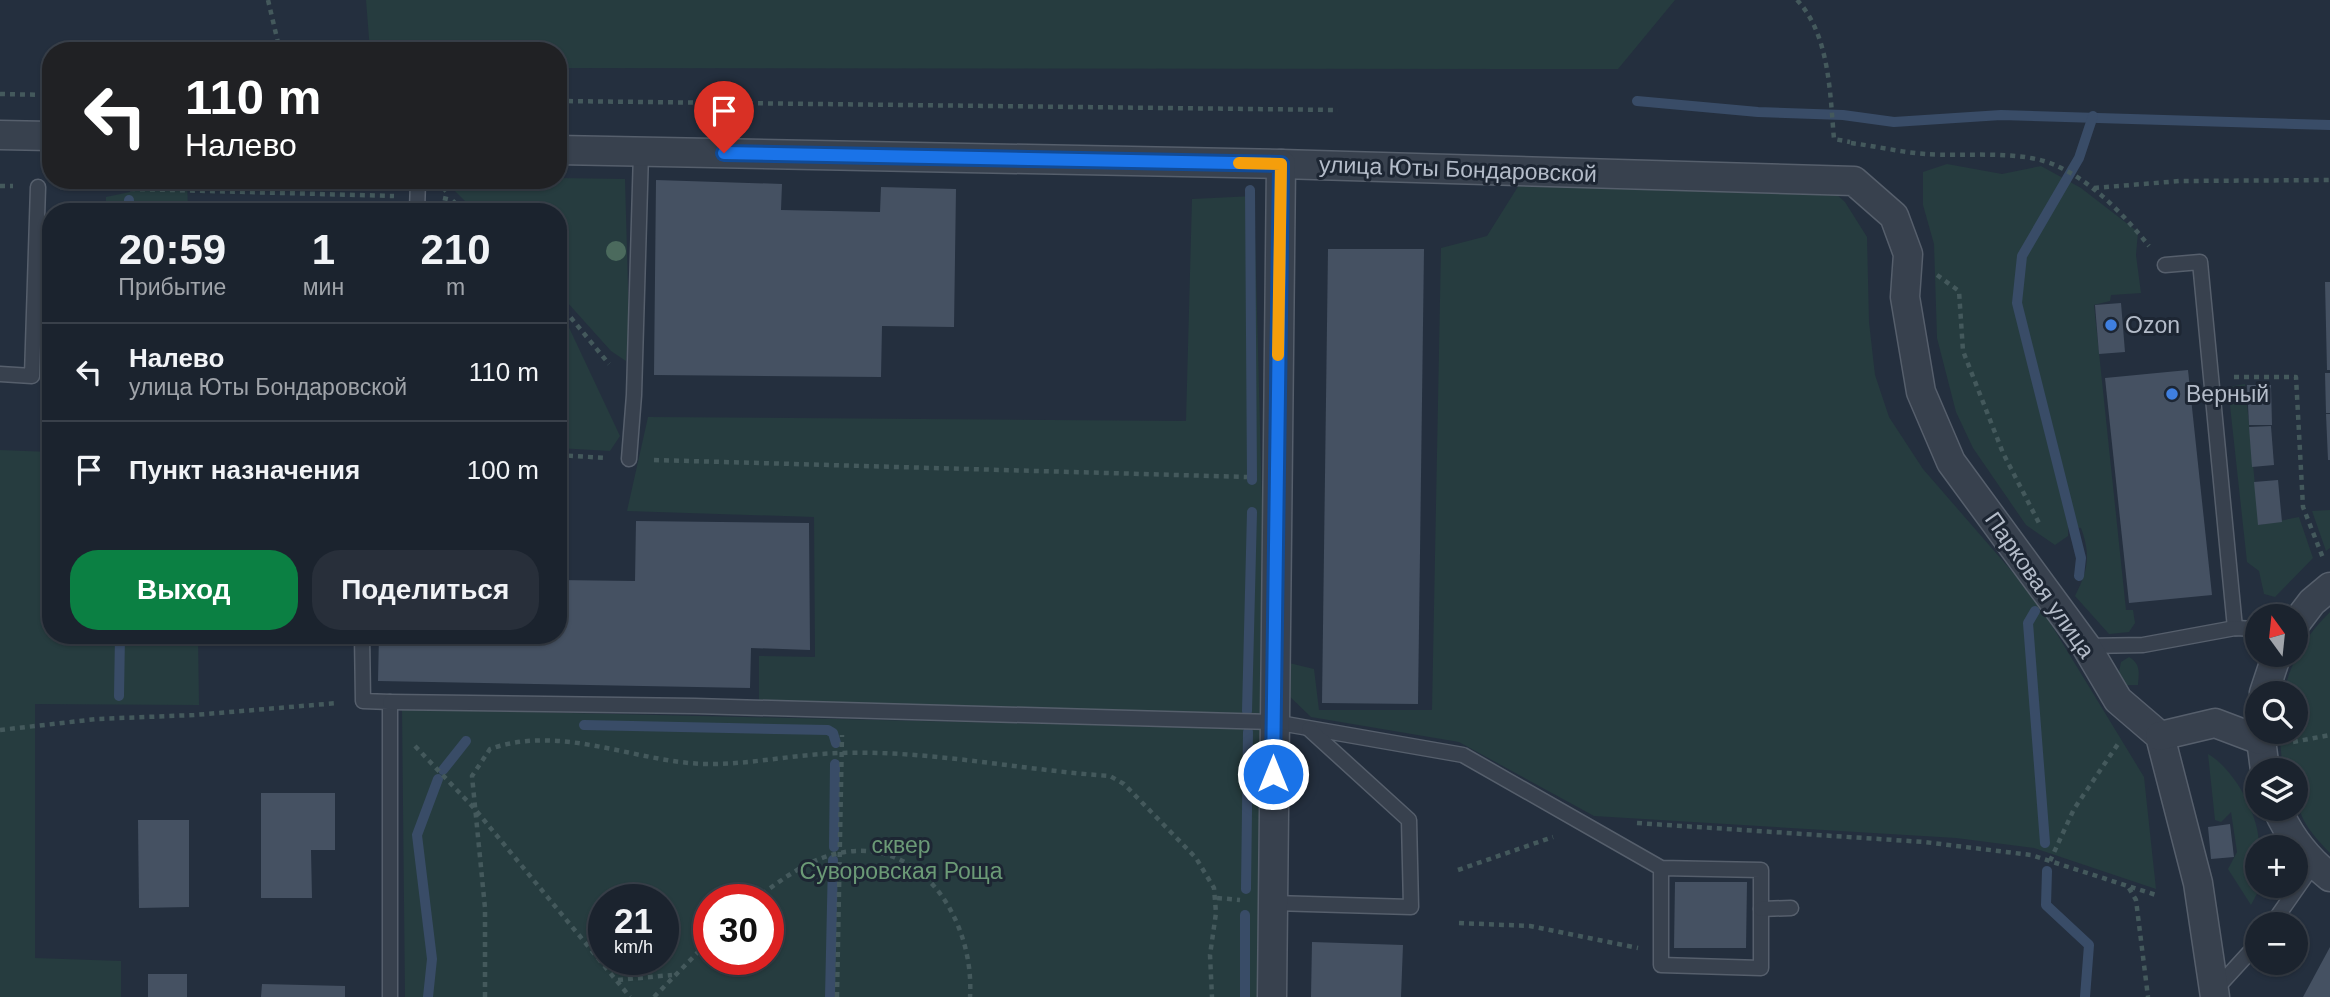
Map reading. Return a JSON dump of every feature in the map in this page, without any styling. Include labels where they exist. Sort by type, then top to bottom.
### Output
[{"type":"street","points":[[0,135],[42,136]]},
{"type":"street","name":"улица Юты Бондаровской","points":[[567,150],[1281,164],[1854,181]]},
{"type":"street","points":[[1272,997],[1281,164]]},
{"type":"street","name":"Парковая улица","points":[[1854,181],[1894,216],[1908,254],[1905,297],[1921,392],[1951,462],[2086,646],[2118,700],[2160,736]]},
{"type":"street","points":[[2308,607],[2330,587]]},
{"type":"street","points":[[2214,994],[2198,883],[2160,736],[2215,723],[2245,732]]},
{"type":"street","points":[[2283,821],[2322,871]]},
{"type":"lane","points":[[629,459],[634,395],[641,152]]},
{"type":"lane","points":[[0,374],[32,376],[38,187]]},
{"type":"lane","points":[[2165,265],[2200,261],[2235,628]]},
{"type":"lane","points":[[2086,646],[2143,645],[2245,628]]},
{"type":"lane","points":[[362,644],[363,701],[390,706],[843,711],[1274,722],[1463,755],[1661,868],[1761,870],[1760,968],[1661,965],[1661,868]]},
{"type":"lane","points":[[390,706],[390,997]]},
{"type":"lane","points":[[1273,903],[1411,907],[1409,820],[1308,728]]},
{"type":"lane","points":[[2283,912],[2322,871]]},
{"type":"lane","points":[[1761,909],[1791,908]]},
{"type":"lane","points":[[2214,994],[2245,958]]},
{"type":"path","points":[[268,0],[278,42]]},
{"type":"path","points":[[1797,0],[1806,9],[1827,66],[1833,96],[1834,132]]},
{"type":"path","points":[[0,94],[42,95]]},
{"type":"path","points":[[567,101],[1338,110]]},
{"type":"path","points":[[1851,142],[1924,154],[2040,160],[2056,165],[2093,188],[2135,228],[2165,265]]},
{"type":"path","points":[[2093,188],[2180,181],[2330,180]]},
{"type":"path","points":[[0,186],[42,187]]},
{"type":"path","points":[[83,189],[395,203]]},
{"type":"path","points":[[446,189],[435,197],[455,203]]},
{"type":"path","points":[[1908,254],[1959,291],[1963,351],[2003,453],[2044,532]]},
{"type":"path","points":[[567,313],[634,395]]},
{"type":"path","points":[[2211,376],[2296,377],[2303,507],[2323,559]]},
{"type":"path","points":[[567,456],[1276,478]]},
{"type":"path","points":[[0,730],[97,719],[194,715],[363,701]]},
{"type":"path","points":[[390,706],[413,744],[474,808],[630,997]]},
{"type":"path","points":[[837,997],[843,711]]},
{"type":"path","points":[[2308,736],[2330,735]]},
{"type":"path","points":[[485,997],[485,908],[472,776],[490,749],[524,740],[552,740],[705,764],[842,753],[935,757],[1110,776],[1124,784],[1196,858],[1214,888],[1216,913],[1210,955],[1212,997]]},
{"type":"path","points":[[2050,861],[2074,809],[2121,740]]},
{"type":"path","points":[[1458,870],[1587,824],[1632,823],[1882,839],[2031,855],[2157,895]]},
{"type":"path","points":[[778,884],[809,864],[840,854],[888,854],[911,867],[946,897],[965,942],[970,997]]},
{"type":"path","points":[[2129,888],[2136,900],[2148,997]]},
{"type":"path","points":[[1460,923],[1530,926],[1661,953]]},
{"type":"path","points":[[679,969],[693,956]]},
{"type":"path","points":[[617,980],[673,975]]},
{"type":"path","points":[[654,997],[673,975]]},
{"type":"green space","points":[[366,0],[1675,0],[1618,69],[567,68],[567,42],[369,42]]},
{"type":"green space","points":[[1947,164],[2002,174],[2041,166],[2081,188],[2138,232],[2136,255],[2141,293],[2111,295],[2110,301],[2094,305],[2126,610],[2133,610],[2135,623],[2129,632],[2109,634],[2075,596],[2087,563],[2081,528],[2068,526],[2068,536],[2055,545],[2026,525],[1973,448],[1956,412],[1937,338],[1934,244],[1923,205],[1923,172]]},
{"type":"green space","points":[[567,178],[625,179],[629,325],[626,361],[611,351],[567,302],[567,203],[467,203],[453,189],[567,189]]},
{"type":"green space","points":[[1825,184],[1845,202],[1867,237],[1869,322],[1875,375],[1889,417],[1923,469],[2035,598],[2144,777],[2156,889],[2034,848],[1956,838],[1594,816],[1459,742],[1311,717],[1285,692],[1289,663],[1314,669],[1319,710],[1432,710],[1441,248],[1487,236],[1519,185]]},
{"type":"green space","points":[[144,189],[187,189],[188,203],[106,203],[106,197]]},
{"type":"green space","points":[[1254,196],[1262,504],[1260,714],[759,704],[759,656],[815,657],[814,517],[627,511],[648,417],[1186,421],[1192,199]]},
{"type":"green space","points":[[567,323],[620,436],[610,451],[567,449]]},
{"type":"green space","points":[[2245,384],[2259,525],[2299,517],[2313,558],[2275,597],[2264,594],[2259,571],[2247,562],[2228,387]]},
{"type":"green space","points":[[0,450],[42,452],[42,644],[198,644],[199,705],[35,704],[35,958],[121,961],[121,997],[0,997]]},
{"type":"green space","points":[[2330,510],[2330,548],[2326,551],[2312,511]]},
{"type":"green space","points":[[2330,612],[2330,853],[2304,821],[2308,821],[2308,758],[2282,758],[2280,744],[2308,744],[2308,681],[2287,681],[2292,667],[2308,667],[2308,639]]},
{"type":"green space","points":[[2129,657],[2137,666],[2138,685],[2126,685],[2119,672],[2121,662]]},
{"type":"green space","name":"сквер Суворовская Роща","points":[[402,709],[1263,729],[1259,997],[405,997]]},
{"type":"green space","points":[[2208,754],[2227,770],[2243,793],[2245,821],[2255,821],[2258,831],[2258,835],[2245,835],[2245,896],[2228,869],[2237,852],[2231,812],[2221,822],[2215,820]]},
{"type":"building","points":[[656,180],[782,184],[781,210],[880,212],[881,187],[956,189],[954,327],[882,326],[881,377],[654,375]]},
{"type":"building","points":[[1328,249],[1424,249],[1418,704],[1322,703]]},
{"type":"building","points":[[2325,282],[2330,282],[2330,370],[2327,370]]},
{"type":"building","points":[[2121,303],[2125,352],[2099,354],[2095,305]]},
{"type":"building","points":[[2188,370],[2212,595],[2129,603],[2105,378]]},
{"type":"building","points":[[2325,373],[2330,373],[2330,413],[2326,413]]},
{"type":"building","points":[[2247,385],[2271,385],[2272,425],[2249,425]]},
{"type":"building","points":[[2326,414],[2330,414],[2330,460],[2328,460]]},
{"type":"building","points":[[2271,426],[2274,465],[2252,467],[2249,427]]},
{"type":"building","points":[[2278,480],[2282,522],[2258,525],[2254,482]]},
{"type":"building","points":[[636,521],[809,523],[810,650],[751,648],[750,688],[378,681],[379,644],[567,644],[567,580],[635,581]]},
{"type":"building","points":[[261,793],[335,793],[335,850],[311,850],[312,898],[261,898]]},
{"type":"building","points":[[138,820],[189,820],[189,907],[139,908]]},
{"type":"building","points":[[2230,824],[2234,857],[2211,859],[2208,827]]},
{"type":"building","points":[[1675,882],[1747,882],[1746,948],[1674,948]]},
{"type":"building","points":[[1312,942],[1403,945],[1401,997],[1311,997]]},
{"type":"building","points":[[2330,947],[2330,997],[2303,997]]},
{"type":"building","points":[[148,974],[187,974],[187,997],[148,997]]},
{"type":"building","points":[[262,984],[345,986],[345,997],[261,997]]},
{"type":"waterway","points":[[1637,101],[1758,112],[1843,115],[1894,122],[2001,115],[2330,125]]},
{"type":"waterway","points":[[2079,576],[2081,558],[2017,303],[2022,256],[2079,158],[2093,116]]},
{"type":"waterway","points":[[1250,190],[1252,480]]},
{"type":"waterway","points":[[1247,711],[1252,512]]},
{"type":"waterway","points":[[2035,611],[2028,623],[2045,843]]},
{"type":"waterway","points":[[119,696],[120,644]]},
{"type":"waterway","points":[[584,725],[828,730],[833,733],[836,743]]},
{"type":"waterway","points":[[1246,889],[1248,732]]},
{"type":"waterway","points":[[443,770],[466,741]]},
{"type":"waterway","points":[[834,847],[835,764]]},
{"type":"waterway","points":[[428,997],[432,959],[417,835],[438,779]]},
{"type":"waterway","points":[[830,997],[833,860]]},
{"type":"waterway","points":[[2047,871],[2046,905],[2089,945],[2085,997]]},
{"type":"waterway","points":[[1245,915],[1245,997]]},
{"type":"slow traffic","points":[[1239,163],[1281,164],[1278,355]]},
{"type":"place","name":"Ozon","points":[[2111,325]]},
{"type":"place","name":"Верный","points":[[2172,394]]},
{"type":"route","points":[[724,153],[1281,164],[1273,774]]}]
